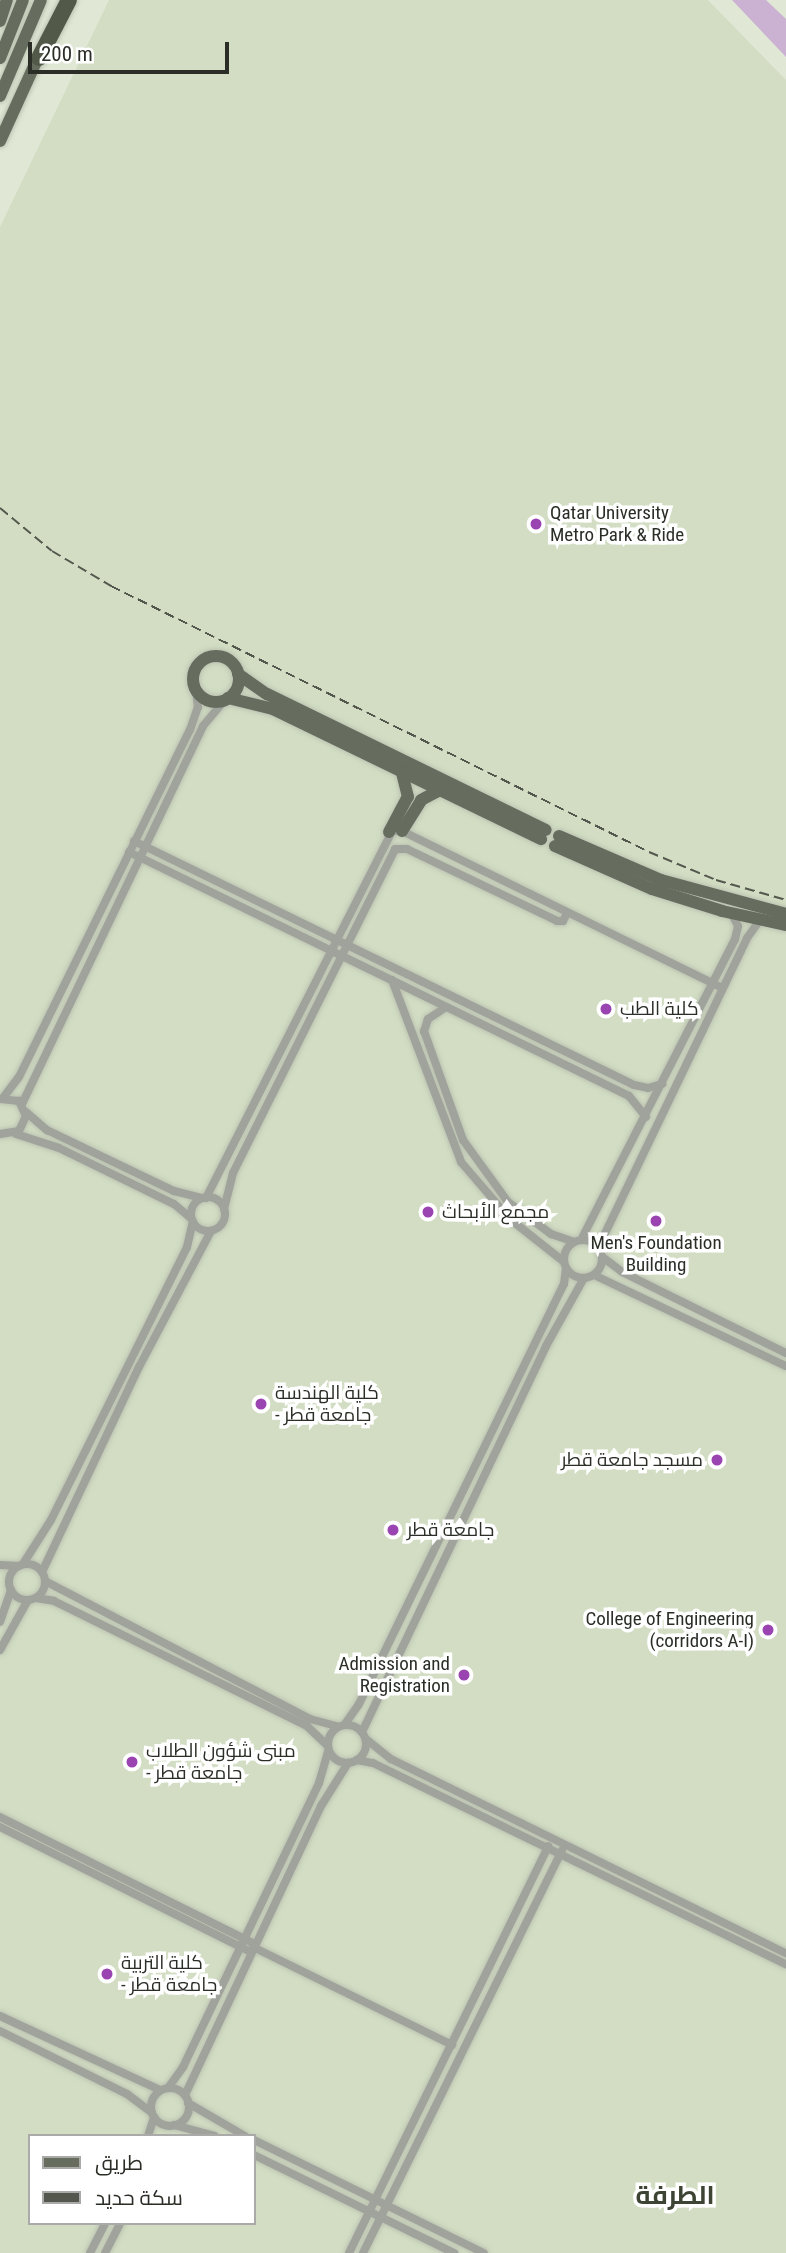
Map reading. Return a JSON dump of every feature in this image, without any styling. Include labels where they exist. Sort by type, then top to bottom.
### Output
[{"type":"highway","points":[[38,58],[69,0]]},
{"type":"main road","points":[[0,21],[8,0]]},
{"type":"main road","points":[[0,58],[23,0]]},
{"type":"main road","points":[[0,96],[41,0]]},
{"type":"main road","points":[[0,141],[62,0]]},
{"type":"main road","points":[[208,658],[228,660],[238,674],[267,694],[544,835],[438,791],[264,705],[208,700],[196,690],[194,673],[208,658]]},
{"type":"main road","points":[[226,700],[237,688],[238,674]]},
{"type":"main road","points":[[396,832],[408,797],[401,773]]},
{"type":"main road","points":[[396,832],[421,800],[438,791]]},
{"type":"main road","points":[[786,914],[661,880],[557,841],[625,879],[732,914],[786,925]]},
{"type":"street","points":[[196,690],[198,707],[186,739],[19,1077],[2,1098],[24,1108],[47,1130],[181,1194],[216,1199],[224,1209]]},
{"type":"street","points":[[0,1146],[8,1134],[25,1125],[24,1108],[139,857],[195,743],[226,700]]},
{"type":"street","points":[[186,739],[195,743]]},
{"type":"street","points":[[0,1622],[10,1588],[10,1576],[36,1550],[187,1247],[194,1205],[204,1198],[355,898],[396,832],[723,988]]},
{"type":"street","points":[[134,841],[348,943],[634,1085],[648,1088],[662,1084]]},
{"type":"street","points":[[0,1650],[44,1577],[88,1472],[211,1231],[223,1222],[233,1173],[390,855],[401,847],[557,921],[563,921],[567,913]]},
{"type":"street","points":[[128,852],[629,1096],[646,1117]]},
{"type":"street","points":[[355,898],[367,904]]},
{"type":"street","points":[[148,2134],[153,2115],[152,2100],[183,2067],[323,1776],[328,1748],[341,1725],[359,1704],[564,1284],[565,1250],[578,1241],[646,1117],[711,982],[737,935],[732,914]]},
{"type":"street","points":[[594,1275],[600,1252],[723,988],[760,920]]},
{"type":"street","points":[[391,980],[461,1162],[510,1219],[584,1278]]},
{"type":"street","points":[[446,1007],[430,1017],[424,1031],[463,1140],[508,1202],[551,1234],[578,1241],[600,1252],[622,1272],[786,1353]]},
{"type":"street","points":[[8,1134],[37,1138],[167,1200],[192,1221],[211,1231]]},
{"type":"street","points":[[357,1760],[364,1736],[546,1346],[584,1278],[594,1275],[786,1366]]},
{"type":"street","points":[[769,1358],[774,1347]]},
{"type":"street","points":[[92,1437],[102,1443]]},
{"type":"street","points":[[77,1466],[88,1472]]},
{"type":"street","points":[[0,1565],[21,1565],[318,1728],[336,1760],[348,1763]]},
{"type":"street","points":[[0,1575],[10,1588],[32,1599],[54,1601],[318,1728],[341,1725],[364,1736],[392,1760],[786,1953]]},
{"type":"street","points":[[165,2134],[187,2115],[187,2099],[253,1948],[334,1780],[348,1763],[357,1760],[387,1770],[786,1964]]},
{"type":"street","points":[[387,1770],[392,1760]]},
{"type":"street","points":[[481,1816],[486,1805]]},
{"type":"street","points":[[0,1817],[97,1870],[253,1948],[451,2045],[465,2046]]},
{"type":"street","points":[[0,1827],[97,1870]]},
{"type":"street","points":[[531,1840],[536,1829]]},
{"type":"street","points":[[349,2253],[553,1838]]},
{"type":"street","points":[[363,2253],[565,1844]]},
{"type":"street","points":[[501,1942],[513,1948]]},
{"type":"street","points":[[0,2016],[187,2099],[242,2134]]},
{"type":"street","points":[[0,2031],[127,2094],[153,2115],[172,2125],[207,2134]]},
{"type":"street","points":[[451,2045],[459,2057]]},
{"type":"street","points":[[256,2141],[484,2253]]},
{"type":"street","points":[[256,2156],[454,2253]]},
{"type":"street","points":[[90,2253],[104,2225]]},
{"type":"street","points":[[105,2253],[119,2225]]},
{"type":"shaded area","name":"جامعة قطر","points":[[109,0],[708,0],[786,80],[786,2253],[0,2253],[0,227]]},
{"type":"shaded area","points":[[732,0],[766,0],[786,19],[786,57]]},
{"type":"railway","points":[[0,508],[52,551],[111,586],[649,852],[716,880],[786,900]]},
{"type":"place","name":"Qatar University Metro Park & Ride","points":[[536,524]]},
{"type":"place","name":"كلية الطب","points":[[606,1009]]},
{"type":"place","name":"مجمع الأبحاث","points":[[428,1212]]},
{"type":"place","name":"Men's Foundation Building","points":[[656,1221]]},
{"type":"place","name":"كلية الهندسة - جامعة قطر","points":[[261,1404]]},
{"type":"place","name":"مسجد جامعة قطر","points":[[717,1460]]},
{"type":"place","name":"جامعة قطر","points":[[393,1530]]},
{"type":"place","name":"College of Engineering (corridors A-I)","points":[[768,1630]]},
{"type":"place","name":"Admission and Registration","points":[[464,1675]]},
{"type":"place","name":"مبنى شؤون الطلاب - جامعة قطر","points":[[132,1762]]},
{"type":"place","name":"كلية التربية - جامعة قطر","points":[[107,1974]]},
{"type":"district","name":"الطرفة","points":[[675,2196]]}]
